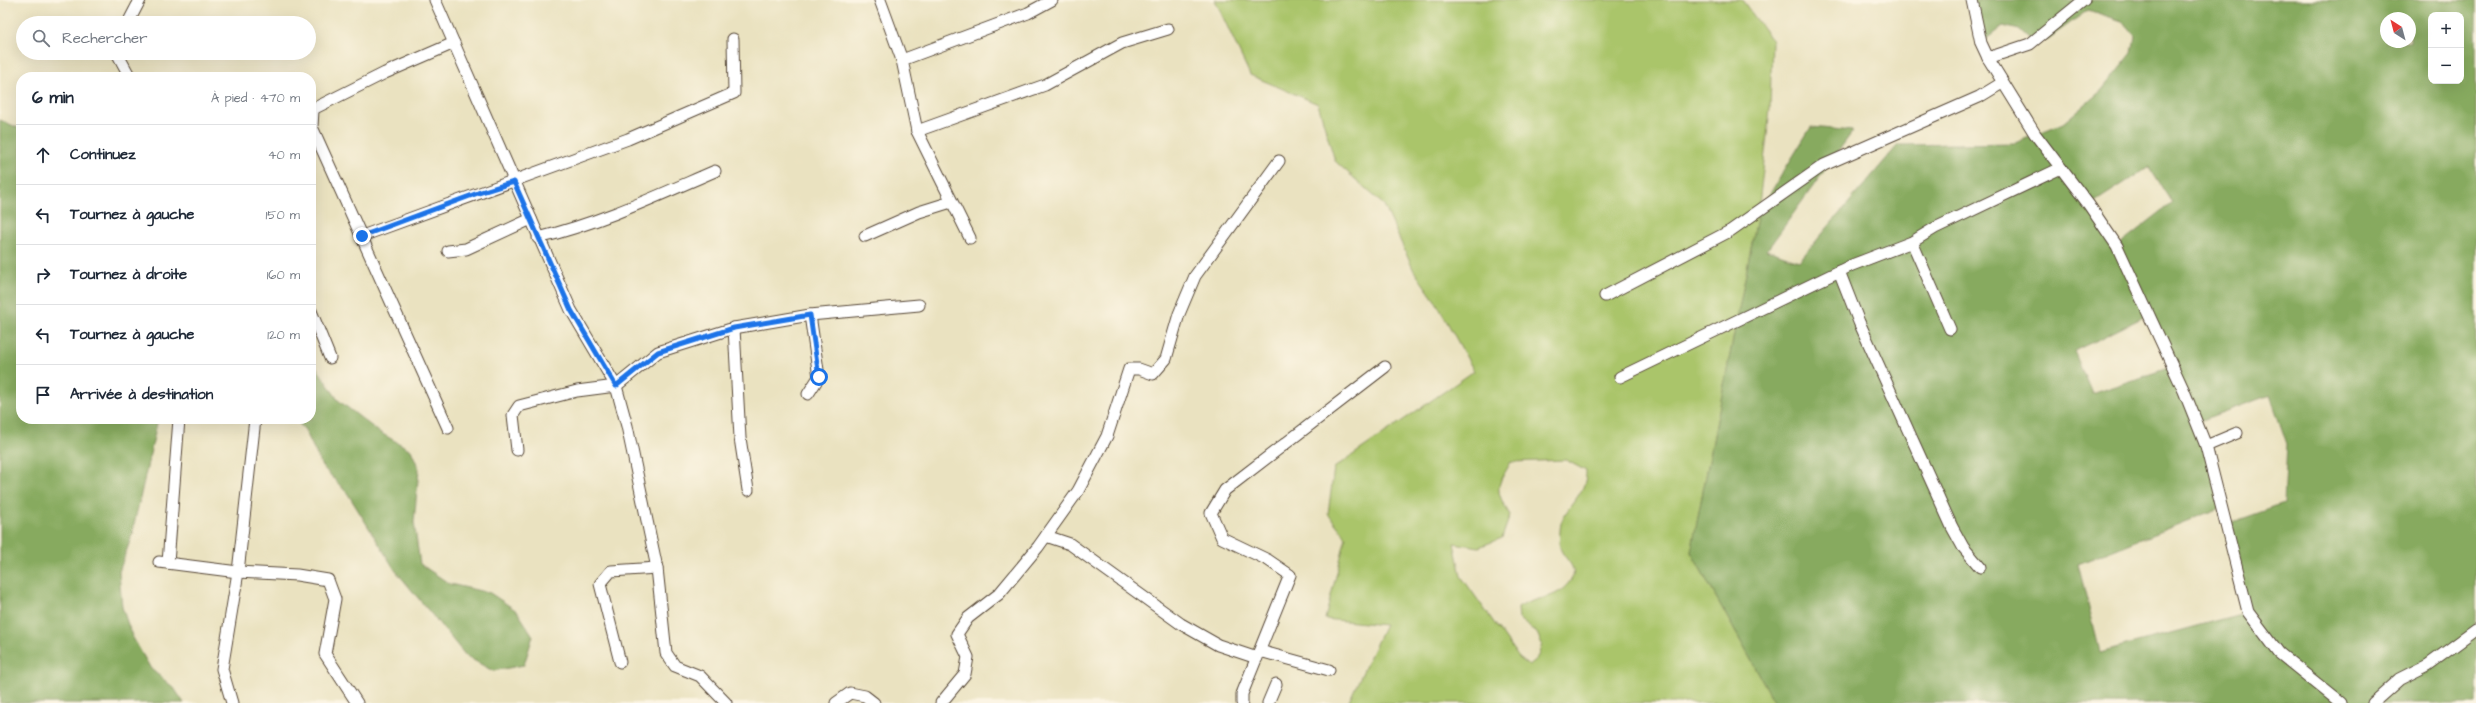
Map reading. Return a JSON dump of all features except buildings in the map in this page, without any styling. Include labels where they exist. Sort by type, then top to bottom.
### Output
[{"type":"street","points":[[132,16],[140,0]]},
{"type":"street","points":[[435,0],[538,238],[571,310],[616,386],[627,426],[657,568],[666,653],[675,666],[700,676],[726,703]]},
{"type":"street","points":[[880,0],[902,60],[917,131],[970,238]]},
{"type":"street","points":[[902,60],[1028,13],[1052,0]]},
{"type":"street","points":[[1972,0],[1981,43],[1988,58],[2002,83],[2035,134],[2117,246],[2184,391],[2206,446],[2248,612],[2279,653],[2341,703]]},
{"type":"street","points":[[1988,58],[2030,44],[2084,0]]},
{"type":"street","points":[[917,131],[1045,85],[1122,43],[1168,30]]},
{"type":"street","points":[[362,236],[478,193],[514,182],[628,139],[734,93],[733,39]]},
{"type":"street","points":[[316,108],[385,73],[454,43]]},
{"type":"street","points":[[121,60],[127,72]]},
{"type":"street","points":[[1605,296],[1730,231],[1824,165],[1979,97],[2002,83]]},
{"type":"street","points":[[316,136],[448,428]]},
{"type":"street","points":[[941,703],[965,674],[968,657],[957,634],[968,618],[999,594],[1046,536],[1078,491],[1107,436],[1129,369],[1139,369],[1153,374],[1166,359],[1179,314],[1195,276],[1279,161]]},
{"type":"street","points":[[1620,377],[1839,271],[1912,242],[1935,228],[2061,168]]},
{"type":"street","points":[[538,238],[568,231],[619,212],[715,171]]},
{"type":"street","points":[[865,236],[919,212],[952,202]]},
{"type":"street","points":[[448,251],[466,249],[531,219]]},
{"type":"street","points":[[1912,242],[1950,329]]},
{"type":"street","points":[[1839,271],[1859,322],[1952,527],[1963,547],[1980,567]]},
{"type":"street","points":[[517,450],[513,415],[519,406],[577,391],[616,386],[658,352],[734,328],[810,315],[919,304]]},
{"type":"street","points":[[808,394],[819,377],[810,315]]},
{"type":"street","points":[[316,323],[330,358]]},
{"type":"street","points":[[734,328],[740,438],[748,490]]},
{"type":"street","points":[[1242,703],[1242,694],[1290,575],[1268,560],[1222,538],[1211,513],[1226,490],[1385,367]]},
{"type":"street","points":[[178,424],[164,562],[238,572],[297,575],[328,580],[335,600],[325,654],[357,703]]},
{"type":"street","points":[[232,703],[222,669],[238,572],[254,424]]},
{"type":"street","points":[[2206,446],[2237,433]]},
{"type":"street","points":[[1046,536],[1070,544],[1112,576],[1199,635],[1218,645],[1330,670]]},
{"type":"street","points":[[620,662],[618,648],[600,584],[611,571],[657,568]]},
{"type":"street","points":[[2373,703],[2400,679],[2428,665],[2476,630]]},
{"type":"street","points":[[1268,703],[1276,684]]},
{"type":"street","points":[[836,703],[850,693],[865,696],[874,703]]},
{"type":"green space","points":[[1215,0],[1742,0],[1772,40],[1770,109],[1758,213],[1691,552],[1775,703],[1348,703],[1385,625],[1325,619],[1346,537],[1328,514],[1334,468],[1474,371],[1436,302],[1414,271],[1384,205],[1335,161],[1318,104],[1250,75]],"holes":[[[1566,460],[1586,471],[1584,486],[1561,523],[1560,547],[1561,551],[1572,567],[1573,575],[1571,580],[1558,592],[1532,601],[1518,608],[1519,619],[1537,633],[1542,644],[1538,656],[1530,666],[1519,658],[1461,576],[1454,543],[1479,547],[1502,538],[1510,515],[1501,499],[1499,488],[1502,477],[1511,462]]]},
{"type":"green space","points":[[1972,0],[2476,0],[2476,703],[1775,703],[1691,552],[1758,213],[1811,127],[1853,131],[1767,250],[1799,261],[1898,145],[2015,143],[2063,123],[2101,91],[2132,53],[2135,36],[2122,21],[2088,10],[2048,39],[2032,42],[2019,30],[2003,26],[1981,43]],"holes":[[[2149,167],[2172,203],[2117,246],[2090,205]],[[2148,315],[2172,367],[2092,394],[2074,351]],[[2270,395],[2287,444],[2284,504],[2227,524],[2248,612],[2100,652],[2078,564],[2222,507],[2196,422]]]},
{"type":"green space","points":[[0,120],[16,127],[16,424],[157,424],[131,538],[119,572],[122,607],[132,636],[151,669],[174,688],[184,703],[0,703]]},
{"type":"green space","points":[[316,367],[338,400],[379,432],[411,450],[419,469],[414,522],[420,564],[450,584],[490,593],[517,611],[533,636],[524,665],[493,671],[466,656],[395,570],[348,494],[322,466],[305,430],[300,424],[316,424]]},
{"type":"route","points":[[362,236],[478,193],[514,182],[571,310],[616,386],[658,352],[697,338],[734,328],[810,315],[819,377]]}]
